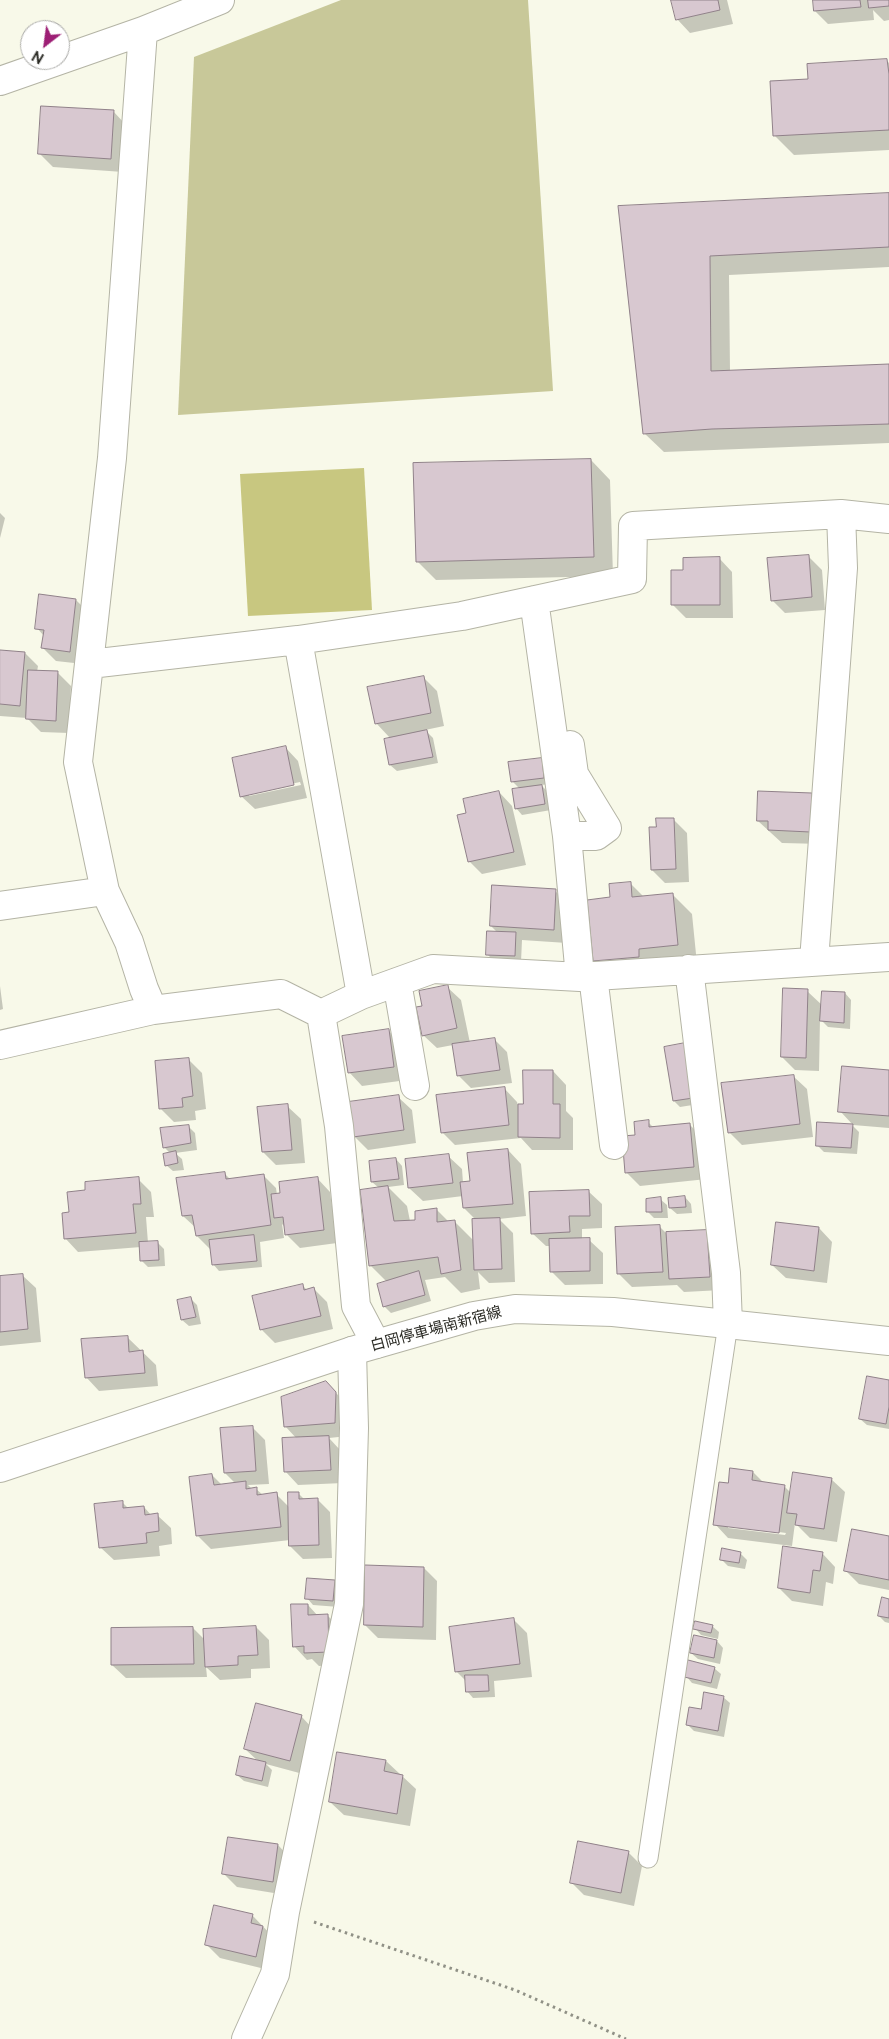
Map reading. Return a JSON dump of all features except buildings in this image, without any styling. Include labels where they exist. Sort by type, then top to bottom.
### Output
[{"type":"street","points":[[70,57],[143,31],[220,0]]},
{"type":"street","points":[[143,31],[112,458],[78,762],[105,891],[129,942],[153,1010]]},
{"type":"street","points":[[0,81],[31,70]]},
{"type":"street","points":[[90,664],[298,640],[462,616],[632,579],[632,526],[841,514],[889,519]]},
{"type":"street","points":[[814,961],[843,568],[841,514]]},
{"type":"street","points":[[542,599],[567,836],[614,1145]]},
{"type":"street","points":[[542,599],[574,774],[606,828],[596,836],[567,836]]},
{"type":"street","points":[[298,640],[361,995]]},
{"type":"street","points":[[0,906],[105,891]]},
{"type":"street","points":[[321,1014],[361,995],[433,969],[587,976],[889,957]]},
{"type":"street","points":[[689,969],[726,1273],[728,1324]]},
{"type":"street","points":[[397,982],[415,1086]]},
{"type":"street","points":[[0,1046],[153,1010],[281,994],[321,1014]]},
{"type":"street","points":[[246,2039],[275,1974],[285,1912],[348,1604],[354,1428],[364,1348],[356,1306],[339,1126],[321,1014]]},
{"type":"street","name":"白岡停車場南新宿線","points":[[0,1468],[364,1348],[474,1316],[515,1309],[613,1312],[889,1341]]},
{"type":"lane","points":[[648,1858],[728,1324]]},
{"type":"path","points":[[285,1912],[515,1990],[626,2039]]},
{"type":"green space","points":[[341,0],[528,0],[553,391],[178,415],[194,57]]},
{"type":"shaded area","points":[[364,468],[372,610],[248,616],[240,474]]}]
